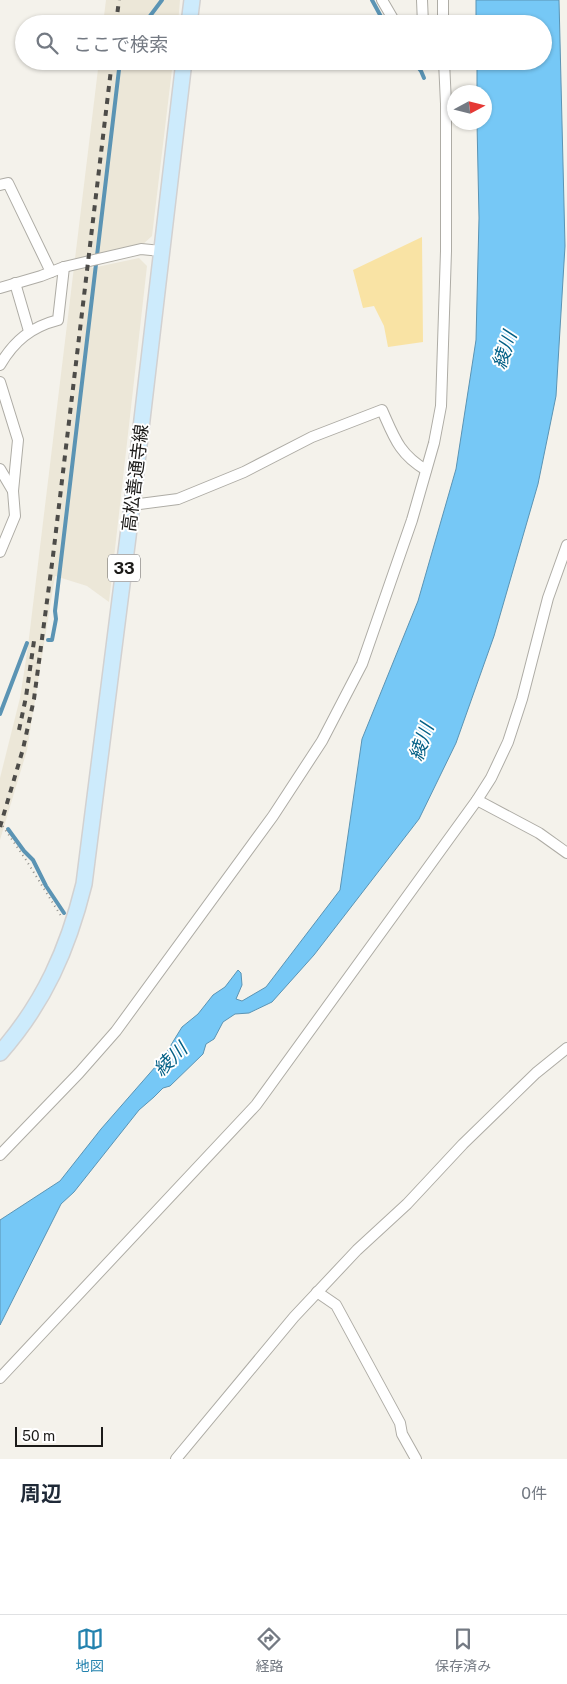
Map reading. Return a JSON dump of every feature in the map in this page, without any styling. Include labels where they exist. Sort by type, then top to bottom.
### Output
[{"type":"main road","points":[[190,15],[192,0]]},
{"type":"main road","name":"高松善通寺線","points":[[0,1054],[39,1002],[53,975],[72,928],[84,884],[132,505],[183,70]]},
{"type":"street","points":[[382,0],[391,15]]},
{"type":"street","points":[[422,0],[423,15]]},
{"type":"street","points":[[443,0],[443,15]]},
{"type":"street","points":[[0,1155],[79,1073],[116,1030],[273,816],[322,741],[362,664],[412,520],[434,443],[441,406],[446,251],[446,104],[443,70]]},
{"type":"street","points":[[0,185],[8,183],[51,272]]},
{"type":"street","points":[[0,288],[64,267],[141,249],[162,251]]},
{"type":"street","points":[[0,365],[9,349],[29,331],[58,320],[64,267]]},
{"type":"street","points":[[15,283],[29,331]]},
{"type":"street","points":[[0,382],[18,440],[12,491],[15,516],[0,552]]},
{"type":"street","points":[[132,505],[178,499],[244,472],[312,437],[382,410],[397,444],[413,462],[426,470]]},
{"type":"street","points":[[0,470],[12,491]]},
{"type":"street","points":[[0,1378],[256,1105],[477,800],[491,778],[508,742],[522,699],[548,598],[567,545]]},
{"type":"street","points":[[477,800],[521,822],[567,853]]},
{"type":"street","points":[[176,1459],[317,1292],[536,1073],[567,1048]]},
{"type":"street","points":[[317,1292],[336,1305],[400,1422],[402,1434],[416,1459]]},
{"type":"path","points":[[0,822],[31,867],[62,918],[72,928]]},
{"type":"shaded area","points":[[106,0],[180,0],[179,15],[104,15]]},
{"type":"shaded area","points":[[98,70],[172,70],[152,236],[142,245],[93,255],[92,268],[139,258],[147,266],[109,602],[87,586],[55,576],[27,750],[0,840],[0,778],[20,698],[28,646]]},
{"type":"shaded area","points":[[422,237],[423,342],[388,347],[384,326],[374,306],[363,308],[353,270]]},
{"type":"water","name":"綾川","points":[[476,0],[559,0],[565,246],[556,396],[538,484],[494,636],[456,743],[419,819],[314,955],[272,1002],[249,1013],[235,1014],[223,1022],[214,1039],[206,1044],[203,1054],[170,1086],[163,1088],[139,1110],[74,1192],[61,1204],[0,1325],[0,1220],[60,1181],[101,1129],[163,1058],[182,1027],[198,1014],[213,995],[225,987],[238,970],[241,973],[242,985],[236,999],[242,1001],[266,987],[340,890],[362,739],[418,601],[456,469],[476,340],[479,218],[477,130],[492,130],[492,85],[477,85],[477,70],[552,70],[552,15],[476,15]]},
{"type":"waterway","points":[[151,15],[162,0]]},
{"type":"waterway","points":[[372,0],[380,15]]},
{"type":"waterway","points":[[48,640],[52,640],[56,619],[55,611],[119,70]]},
{"type":"waterway","points":[[420,70],[424,78]]},
{"type":"waterway","points":[[0,714],[27,643]]},
{"type":"waterway","points":[[8,829],[33,860],[46,886],[64,913]]},
{"type":"railway","points":[[117,15],[119,0]]},
{"type":"railway","points":[[0,827],[23,749],[34,699],[111,70]]},
{"type":"railway","points":[[19,730],[34,641]]}]
